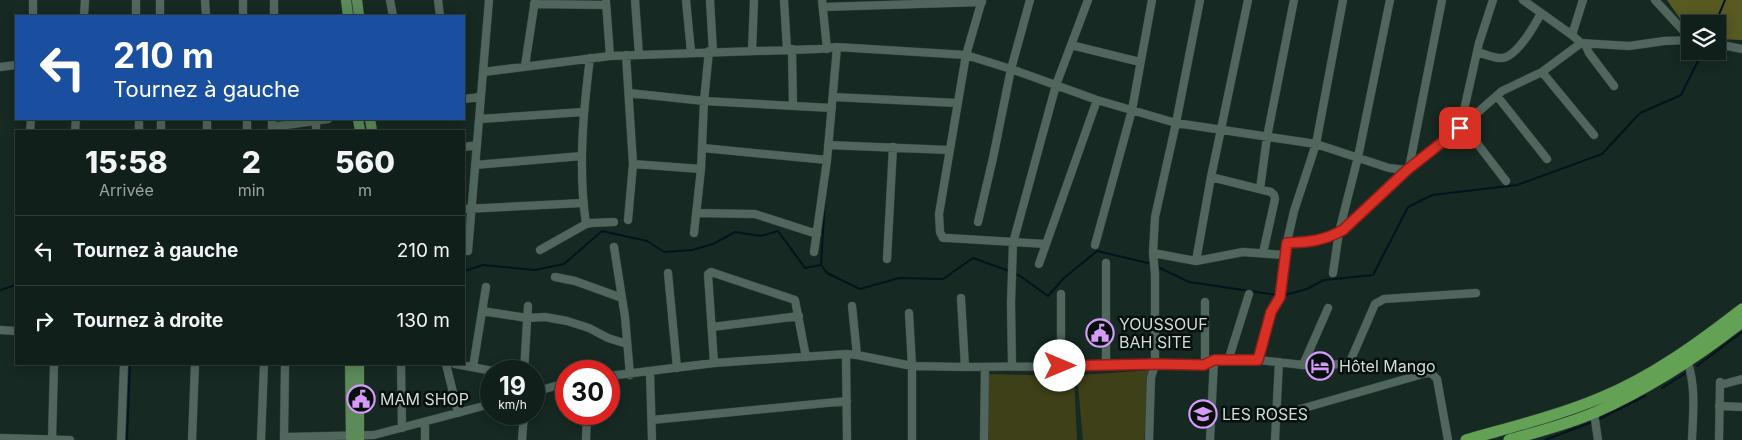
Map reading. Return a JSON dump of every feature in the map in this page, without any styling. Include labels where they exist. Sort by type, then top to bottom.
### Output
[{"type":"highway","points":[[1466,440],[1539,420],[1602,398],[1682,354],[1742,309]]},
{"type":"highway","points":[[1508,440],[1530,437],[1594,413],[1645,388],[1688,363],[1742,322]]},
{"type":"main road","points":[[346,0],[348,15]]},
{"type":"main road","points":[[357,0],[359,15]]},
{"type":"main road","points":[[350,365],[355,438]]},
{"type":"main road","points":[[355,438],[359,365]]},
{"type":"street","points":[[33,0],[33,15]]},
{"type":"street","points":[[84,15],[85,0]]},
{"type":"street","points":[[136,0],[136,15]]},
{"type":"street","points":[[160,0],[160,15]]},
{"type":"street","points":[[205,0],[206,15]]},
{"type":"street","points":[[243,0],[243,15]]},
{"type":"street","points":[[274,0],[274,15]]},
{"type":"street","points":[[390,0],[393,15]]},
{"type":"street","points":[[438,0],[440,15]]},
{"type":"street","points":[[468,251],[468,209],[475,165],[489,0]]},
{"type":"street","points":[[635,0],[639,55]]},
{"type":"street","points":[[686,0],[691,52]]},
{"type":"street","points":[[694,233],[703,148],[704,101],[711,52],[710,0]]},
{"type":"street","points":[[752,51],[754,0]]},
{"type":"street","points":[[784,0],[790,49],[793,105]]},
{"type":"street","points":[[978,222],[1011,69],[1030,0]]},
{"type":"street","points":[[1012,367],[1013,243],[1056,85],[1088,0]]},
{"type":"street","points":[[1095,245],[1132,110],[1152,0]]},
{"type":"street","points":[[1149,440],[1151,378],[1155,364],[1155,274],[1153,253],[1155,217],[1200,0]]},
{"type":"street","points":[[1196,261],[1211,177],[1248,0]]},
{"type":"street","points":[[1260,189],[1267,137],[1294,0]]},
{"type":"street","points":[[1258,360],[1271,312],[1281,295],[1284,255],[1294,211],[1316,144],[1343,0]]},
{"type":"street","points":[[1333,273],[1339,232],[1358,157],[1390,0]]},
{"type":"street","points":[[1408,169],[1442,0]]},
{"type":"street","points":[[1462,127],[1477,52],[1493,0]]},
{"type":"street","points":[[1572,35],[1583,0]]},
{"type":"street","points":[[1655,0],[1681,29]]},
{"type":"street","points":[[525,66],[534,1],[606,3],[610,56]]},
{"type":"street","points":[[827,49],[822,3],[982,1],[966,56],[957,103],[939,214],[941,236],[1013,243],[1046,244]]},
{"type":"street","points":[[1525,1],[1583,44],[1614,86]]},
{"type":"street","points":[[1477,52],[1501,59],[1508,57],[1531,31],[1541,13]]},
{"type":"street","points":[[1287,243],[1314,242],[1331,237],[1339,232],[1349,225],[1408,169],[1462,127],[1502,91],[1542,72],[1583,44],[1629,46],[1681,40]]},
{"type":"street","points":[[1071,45],[1140,62]]},
{"type":"street","points":[[1726,46],[1742,49]]},
{"type":"street","points":[[483,72],[610,56],[827,49],[837,47],[966,56],[1011,69],[1097,100],[1176,122],[1316,144],[1389,168],[1408,169]]},
{"type":"street","points":[[814,252],[827,160],[837,47]]},
{"type":"street","points":[[626,55],[633,164],[628,220]]},
{"type":"street","points":[[586,224],[582,202],[583,112],[590,58]]},
{"type":"street","points":[[0,67],[15,66]]},
{"type":"street","points":[[1542,72],[1594,135]]},
{"type":"street","points":[[629,93],[704,101],[832,108]]},
{"type":"street","points":[[1497,96],[1547,159]]},
{"type":"street","points":[[465,99],[481,97]]},
{"type":"street","points":[[833,97],[957,103]]},
{"type":"street","points":[[1040,264],[1097,100]]},
{"type":"street","points":[[479,119],[583,112]]},
{"type":"street","points":[[272,126],[322,120]]},
{"type":"street","points":[[316,121],[316,130]]},
{"type":"street","points":[[1462,127],[1506,181]]},
{"type":"street","points":[[465,147],[477,145]]},
{"type":"street","points":[[828,145],[949,150]]},
{"type":"street","points":[[887,259],[893,147]]},
{"type":"street","points":[[703,148],[827,160]]},
{"type":"street","points":[[475,165],[582,156]]},
{"type":"street","points":[[633,164],[701,169]]},
{"type":"street","points":[[1211,177],[1271,192],[1274,195],[1275,199],[1263,253]]},
{"type":"street","points":[[468,209],[582,202]]},
{"type":"street","points":[[696,213],[755,214],[817,234]]},
{"type":"street","points":[[540,250],[591,222],[614,222]]},
{"type":"street","points":[[614,247],[622,298],[630,374]]},
{"type":"street","points":[[1153,253],[1196,261],[1243,252],[1284,255]]},
{"type":"street","points":[[1106,263],[1106,366]]},
{"type":"street","points":[[714,363],[708,274],[711,272],[795,300],[806,357]]},
{"type":"street","points":[[668,273],[677,368]]},
{"type":"street","points":[[555,277],[575,281],[622,298]]},
{"type":"street","points":[[474,367],[486,286]]},
{"type":"street","points":[[620,375],[714,363],[846,354],[912,366],[1204,365],[1214,360],[1258,360],[1303,365],[1349,364],[1378,300],[1476,293]]},
{"type":"street","points":[[1060,366],[1061,294]]},
{"type":"street","points":[[1228,361],[1249,294]]},
{"type":"street","points":[[961,298],[965,367]]},
{"type":"street","points":[[1204,365],[1205,302]]},
{"type":"street","points":[[525,360],[528,306]]},
{"type":"street","points":[[852,306],[857,355]]},
{"type":"street","points":[[1303,365],[1328,308]]},
{"type":"street","points":[[482,311],[527,318],[567,321],[627,344]]},
{"type":"street","points":[[909,313],[912,366],[912,440]]},
{"type":"street","points":[[712,327],[799,316]]},
{"type":"street","points":[[0,330],[15,331]]},
{"type":"street","points":[[846,354],[847,440]]},
{"type":"street","points":[[1210,440],[1214,360]]},
{"type":"street","points":[[1275,440],[1279,362]]},
{"type":"street","points":[[1688,363],[1692,375],[1693,392],[1692,440]]},
{"type":"street","points":[[52,440],[54,365]]},
{"type":"street","points":[[121,440],[124,365]]},
{"type":"street","points":[[192,440],[195,365]]},
{"type":"street","points":[[260,440],[264,365]]},
{"type":"street","points":[[285,365],[284,438],[355,438],[374,435],[480,407]]},
{"type":"street","points":[[402,365],[402,428]]},
{"type":"street","points":[[446,365],[458,413]]},
{"type":"street","points":[[461,365],[480,368]]},
{"type":"street","points":[[984,440],[985,367]]},
{"type":"street","points":[[650,372],[652,440]]},
{"type":"street","points":[[1276,416],[1430,372],[1437,378],[1448,440]]},
{"type":"street","points":[[1719,440],[1720,383],[1742,379]]},
{"type":"street","points":[[652,420],[847,401]]},
{"type":"street","points":[[1719,406],[1742,407]]},
{"type":"street","points":[[1594,413],[1598,440]]},
{"type":"street","points":[[425,422],[425,440]]},
{"type":"street","points":[[522,440],[523,425]]},
{"type":"street","points":[[586,425],[586,440]]},
{"type":"street","points":[[0,438],[70,440]]},
{"type":"green space","points":[[1153,370],[1144,440],[1083,440],[1078,386],[1079,375]]},
{"type":"green space","points":[[988,374],[1074,376],[1077,440],[988,440]]},
{"type":"shaded area","points":[[1667,0],[1742,0],[1742,40],[1726,39],[1726,15],[1681,15],[1681,20]]},
{"type":"waterway","points":[[1719,15],[1725,0]]},
{"type":"waterway","points":[[1281,296],[1307,289],[1324,280],[1373,275],[1408,207],[1432,195],[1517,185],[1602,154],[1640,113],[1681,95],[1698,60]]},
{"type":"waterway","points":[[821,265],[825,199]]},
{"type":"waterway","points":[[465,271],[483,265],[535,270],[564,264],[602,231],[647,241],[664,252],[692,250],[713,244],[735,232],[761,236],[778,231],[805,268],[821,265],[827,273],[860,289],[899,278],[943,279],[973,258],[1009,271]]},
{"type":"waterway","points":[[1013,273],[1048,296],[1064,278],[1097,251],[1152,264]]},
{"type":"waterway","points":[[1156,266],[1189,282],[1277,295]]},
{"type":"waterway","points":[[0,290],[15,285]]},
{"type":"waterway","points":[[1697,366],[1742,332]]},
{"type":"waterway","points":[[127,440],[130,365]]},
{"type":"waterway","points":[[1662,388],[1686,373]]},
{"type":"waterway","points":[[1599,419],[1645,396]]},
{"type":"waterway","points":[[1545,440],[1592,422]]},
{"type":"place","name":"YOUSSOUF BAH SITE","points":[[1100,333]]},
{"type":"place","name":"Hôtel Mango","points":[[1320,366]]},
{"type":"place","name":"MAM SHOP","points":[[361,399]]},
{"type":"place","name":"LES ROSES","points":[[1203,414]]},
{"type":"route","points":[[1060,366],[1204,365],[1214,360],[1258,360],[1271,312],[1280,297],[1287,243],[1314,242],[1331,237],[1343,230],[1407,170],[1460,128]]}]
